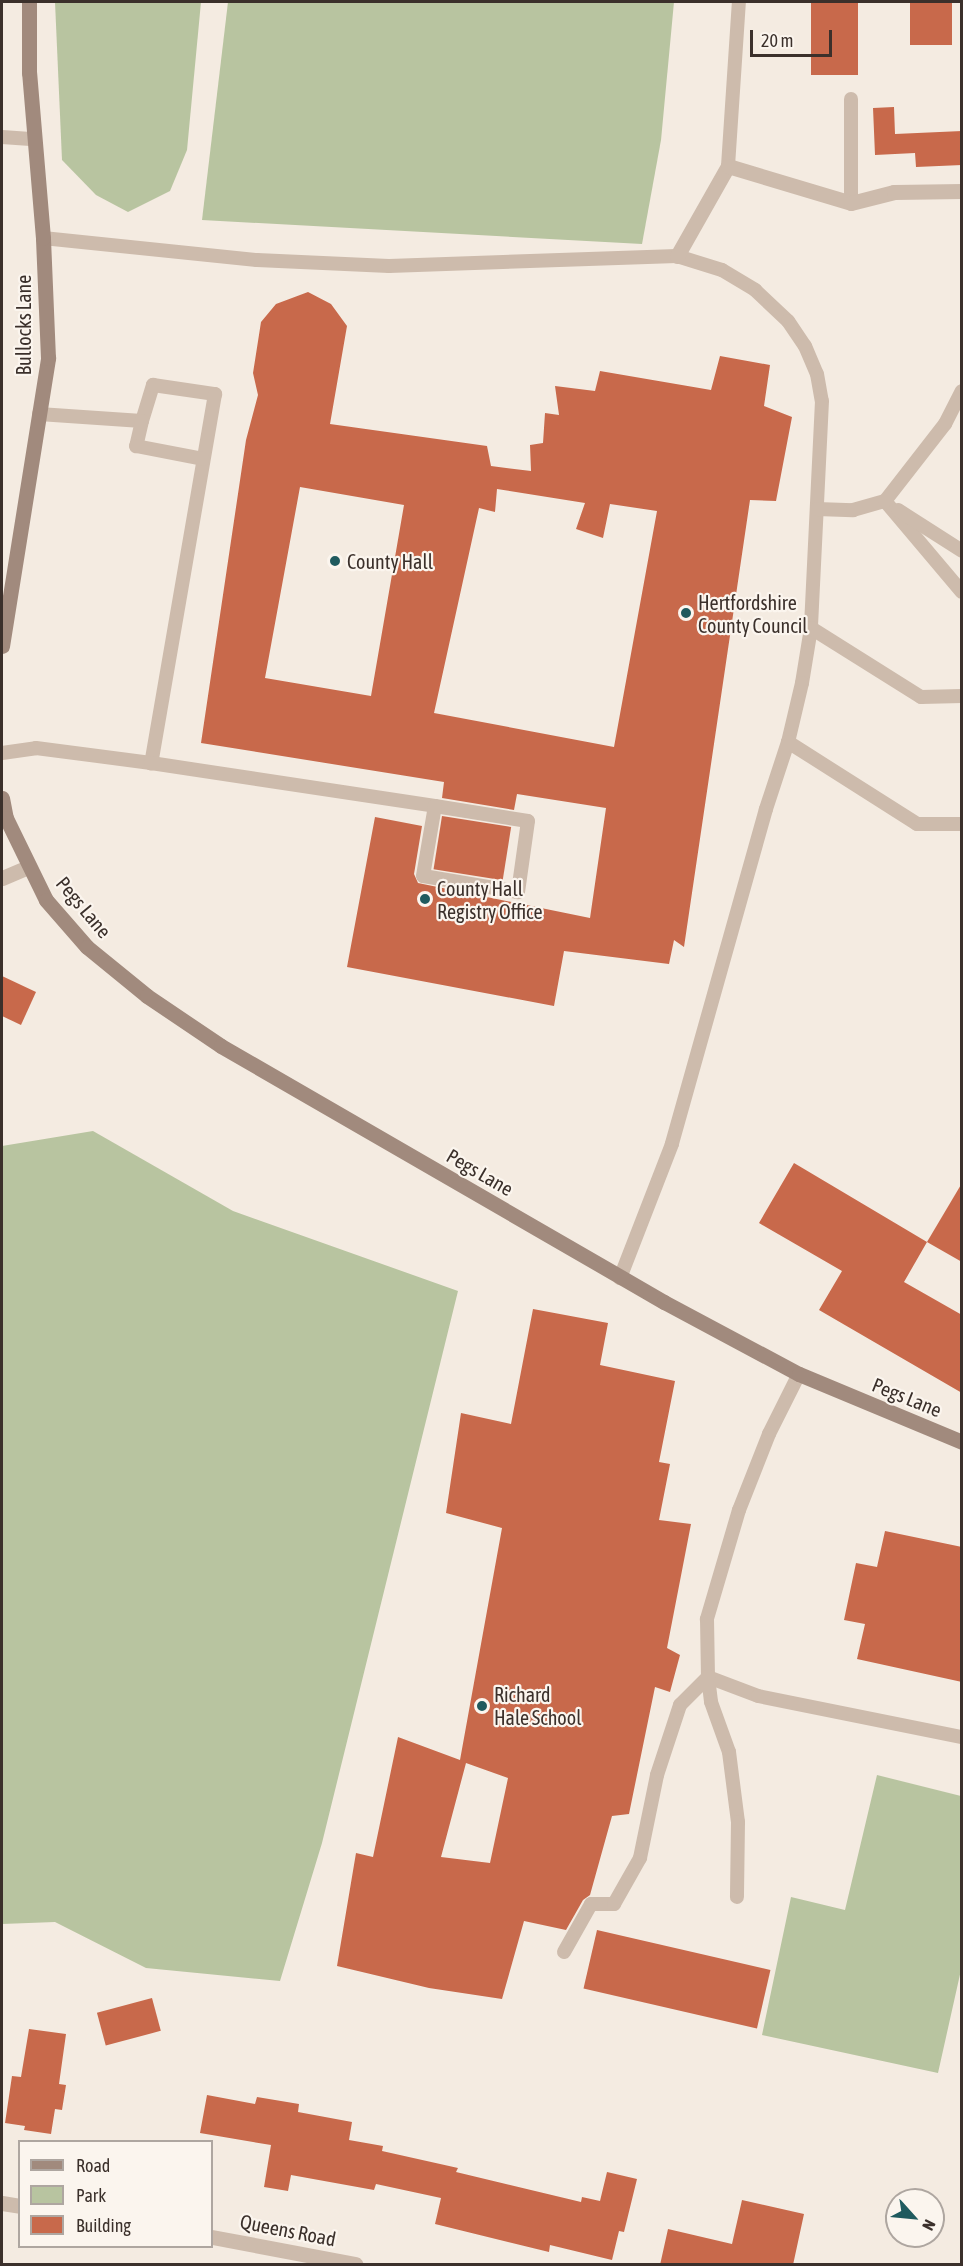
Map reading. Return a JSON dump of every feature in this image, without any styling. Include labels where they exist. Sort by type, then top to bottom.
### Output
[{"type":"main road","name":"Bullocks Lane","points":[[2,646],[48,358],[43,238],[29,73],[28,2]]},
{"type":"main road","points":[[2,798],[6,818],[28,867]]},
{"type":"main road","name":"Pegs Lane","points":[[28,867],[46,900],[87,947],[147,996],[221,1046],[620,1278],[799,1374],[962,1442]]},
{"type":"street","points":[[677,256],[728,166],[851,203],[894,192],[962,191]]},
{"type":"street","points":[[2,878],[28,867]]},
{"type":"street","points":[[2,2203],[18,2206]]},
{"type":"street","name":"Queens Road","points":[[213,2237],[356,2265]]},
{"type":"lane","points":[[728,166],[739,2]]},
{"type":"lane","points":[[851,99],[851,203]]},
{"type":"lane","points":[[2,137],[34,139]]},
{"type":"lane","points":[[43,238],[257,260],[389,266],[677,256],[722,270],[755,290],[788,321],[805,346],[817,374],[822,401],[811,628],[788,742],[759,830],[672,1144],[620,1278]]},
{"type":"lane","points":[[151,763],[215,394],[153,385],[136,446],[203,459]]},
{"type":"lane","points":[[817,509],[853,510],[885,501],[945,423],[962,391]]},
{"type":"lane","points":[[39,414],[142,421]]},
{"type":"lane","points":[[885,501],[962,551]]},
{"type":"lane","points":[[885,501],[962,592]]},
{"type":"lane","points":[[811,628],[921,697],[962,696]]},
{"type":"lane","points":[[788,742],[917,824],[962,824]]},
{"type":"lane","points":[[2,753],[36,747],[151,763],[435,806],[528,821],[518,892],[423,876],[435,806]]},
{"type":"lane","points":[[737,1897],[738,1822],[729,1752],[711,1702],[707,1619],[739,1510],[769,1434],[799,1374]]},
{"type":"lane","points":[[708,1677],[758,1696],[962,1737]]},
{"type":"lane","points":[[564,1952],[591,1904],[614,1904],[640,1858],[657,1775],[680,1705],[708,1677]]},
{"type":"green space","points":[[55,2],[201,2],[187,150],[170,191],[128,212],[96,195],[62,160]]},
{"type":"green space","points":[[228,2],[674,2],[661,140],[642,244],[202,220]]},
{"type":"green space","points":[[93,1131],[233,1211],[458,1291],[322,1843],[280,1981],[146,1968],[55,1922],[2,1924],[2,1146]]},
{"type":"green space","points":[[877,1775],[961,1796],[961,1970],[938,2073],[762,2035],[791,1897],[845,1910]]},
{"type":"building","points":[[811,2],[858,2],[858,75],[811,75]]},
{"type":"building","points":[[910,2],[952,2],[952,45],[910,45]]},
{"type":"building","points":[[894,107],[895,134],[962,131],[962,165],[916,167],[915,153],[875,155],[873,108]]},
{"type":"building","name":"Hertfordshire County Council","points":[[308,292],[331,304],[347,326],[330,424],[487,446],[491,466],[531,471],[530,445],[543,443],[545,413],[559,415],[555,386],[595,391],[600,371],[711,390],[720,356],[770,365],[764,406],[792,417],[776,501],[750,500],[684,947],[674,940],[669,964],[564,951],[554,1006],[347,967],[375,817],[422,826],[414,874],[418,883],[590,918],[606,808],[517,794],[514,810],[442,798],[444,782],[201,743],[246,440],[258,395],[253,373],[261,322],[276,304]],"holes":[[[300,487],[404,505],[371,696],[265,678]],[[497,489],[585,503],[576,529],[603,538],[610,504],[657,511],[614,747],[434,713],[479,508],[495,512]]]},
{"type":"building","points":[[442,816],[511,827],[503,880],[434,869]]},
{"type":"building","points":[[2,976],[36,992],[21,1025],[2,1016]]},
{"type":"building","points":[[794,1163],[927,1242],[904,1282],[962,1315],[962,1393],[819,1310],[842,1271],[759,1223]]},
{"type":"building","points":[[962,1183],[962,1262],[927,1242]]},
{"type":"building","points":[[533,1309],[608,1323],[600,1365],[675,1381],[659,1462],[670,1464],[659,1520],[691,1524],[667,1648],[680,1655],[670,1692],[655,1687],[629,1814],[612,1816],[590,1895],[583,1900],[566,1930],[524,1921],[502,1999],[429,1988],[337,1966],[356,1853],[373,1857],[398,1737],[460,1760],[502,1528],[446,1513],[461,1413],[511,1424]],"holes":[[[466,1763],[508,1778],[490,1863],[441,1857]]]},
{"type":"building","points":[[885,1531],[962,1547],[962,1682],[857,1659],[865,1624],[844,1620],[856,1563],[877,1567]]},
{"type":"building","points":[[597,1930],[770,1970],[757,2029],[584,1988]]},
{"type":"building","points":[[152,1998],[161,2031],[106,2046],[97,2013]]},
{"type":"building","points":[[29,2029],[66,2034],[59,2084],[66,2085],[62,2110],[55,2109],[51,2134],[24,2130],[25,2126],[5,2123],[12,2076],[21,2077]]},
{"type":"building","points":[[207,2095],[255,2104],[257,2097],[299,2104],[298,2112],[352,2122],[349,2140],[383,2146],[382,2151],[458,2168],[456,2172],[581,2202],[582,2197],[600,2201],[607,2172],[637,2179],[624,2232],[619,2231],[612,2260],[550,2245],[549,2252],[435,2224],[441,2198],[376,2184],[374,2190],[291,2175],[288,2191],[264,2187],[271,2145],[200,2133]]},
{"type":"building","points":[[742,2200],[804,2214],[793,2265],[660,2265],[668,2229],[732,2244]]},
{"type":"place","name":"County Hall","points":[[335,561]]},
{"type":"place","name":"Hertfordshire County Council","points":[[686,613]]},
{"type":"place","name":"County Hall Registry Office","points":[[425,899]]},
{"type":"place","name":"Richard Hale School","points":[[482,1706]]}]
